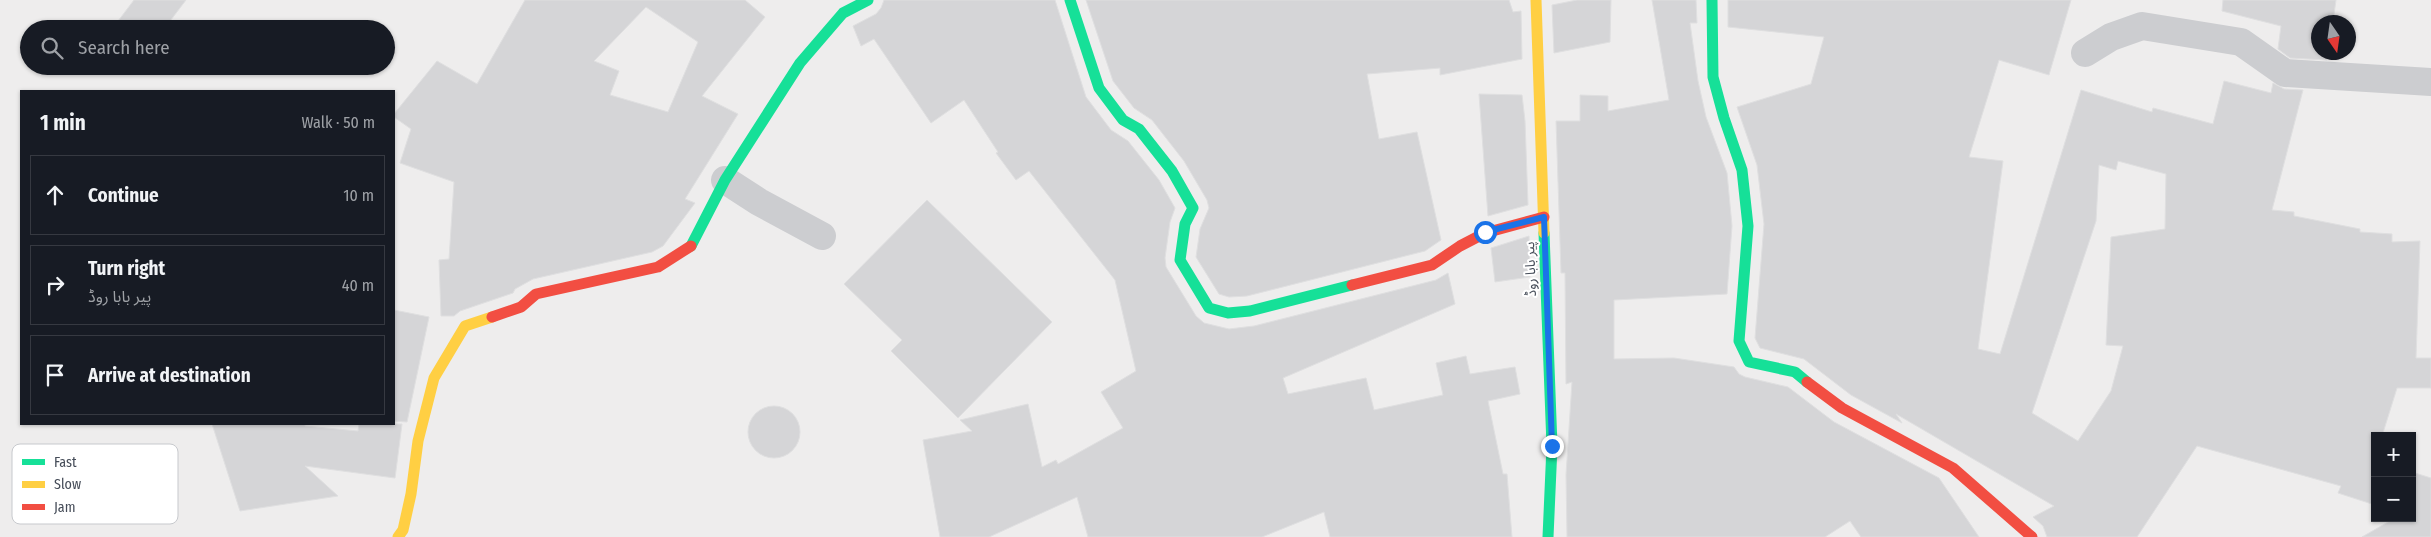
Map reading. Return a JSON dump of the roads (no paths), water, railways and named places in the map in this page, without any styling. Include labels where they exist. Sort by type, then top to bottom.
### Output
[{"type":"street","points":[[398,537],[403,530],[411,494],[418,440],[434,378],[465,326],[521,307],[536,294],[658,267],[690,248],[725,180],[800,64],[843,13],[868,0]]},
{"type":"street","points":[[1070,0],[1099,88],[1123,120],[1139,129],[1172,172],[1192,208],[1185,224],[1180,260],[1209,308],[1228,313],[1250,311],[1432,266],[1456,247],[1485,232],[1544,217]]},
{"type":"street","name":"پیر بابا روڈ","points":[[1536,0],[1552,446],[1548,537]]},
{"type":"street","points":[[1712,0],[1714,77],[1724,118],[1742,170],[1748,226],[1739,341],[1749,362],[1795,372],[1842,408],[1953,468],[2032,537]]},
{"type":"street","points":[[2084,52],[2111,37],[2142,26],[2241,42],[2285,73],[2431,82]]},
{"type":"street","points":[[725,180],[759,202],[822,236]]}]
